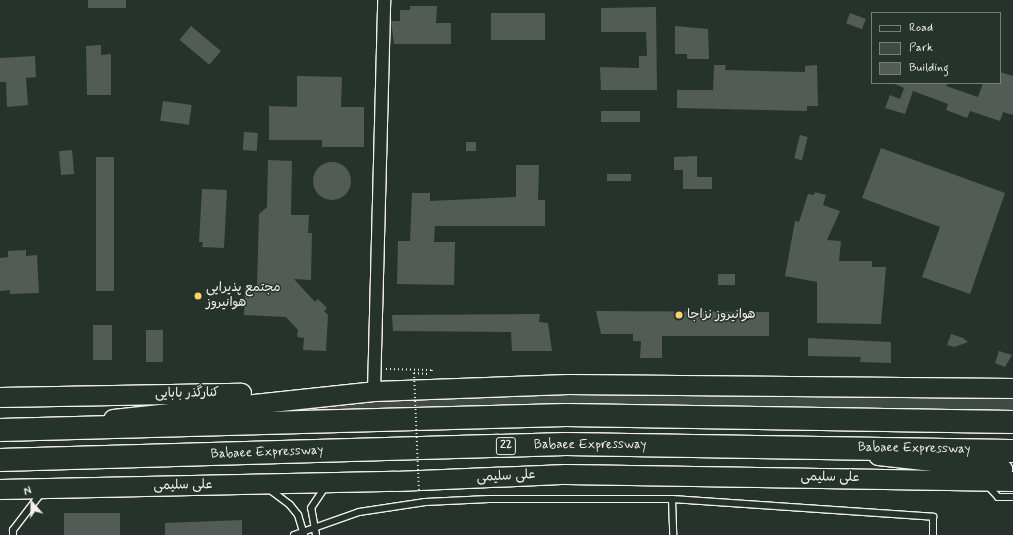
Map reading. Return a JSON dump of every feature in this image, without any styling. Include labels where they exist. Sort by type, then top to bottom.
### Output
[{"type":"highway","name":"22","points":[[0,430],[566,415],[1013,422]]},
{"type":"highway","name":"Babaee Expressway","points":[[0,460],[566,444],[1013,451]]},
{"type":"main road","points":[[43,429],[156,413],[374,391],[568,384],[1013,388]]},
{"type":"main road","name":"کنارگذر بابایی","points":[[0,397],[374,391]]},
{"type":"main road","points":[[843,448],[907,461],[1013,470]]},
{"type":"main road","name":"علی سلیمی","points":[[0,489],[330,483],[566,474],[1013,481]]},
{"type":"street","points":[[374,391],[384,0]]},
{"type":"lane","points":[[983,481],[998,497],[1013,497]]},
{"type":"lane","points":[[316,535],[311,508],[330,483]]},
{"type":"lane","points":[[261,484],[290,505],[303,533]]},
{"type":"lane","points":[[13,535],[13,530],[45,488]]},
{"type":"lane","points":[[672,499],[673,535]]},
{"type":"lane","points":[[294,535],[359,512],[425,502],[672,499],[933,517],[933,535]]},
{"type":"path","points":[[375,369],[432,370],[432,374],[414,373],[419,490]]},
{"type":"green space","points":[[547,393],[1013,396],[1013,413],[224,413],[239,406]]},
{"type":"building","points":[[88,0],[126,0],[126,8],[88,8]]},
{"type":"building","points":[[410,6],[437,6],[436,23],[451,23],[451,44],[394,44],[391,21],[400,21],[400,10],[410,10]]},
{"type":"building","points":[[656,7],[657,90],[601,90],[600,67],[639,68],[639,56],[647,56],[646,32],[601,32],[601,8]]},
{"type":"building","points":[[491,13],[545,13],[545,40],[491,40]]},
{"type":"building","points":[[850,13],[866,19],[862,29],[846,23]]},
{"type":"building","points":[[191,26],[221,51],[209,65],[179,40]]},
{"type":"building","points":[[675,26],[708,29],[709,59],[687,59],[687,54],[675,54]]},
{"type":"building","points":[[101,45],[101,55],[111,54],[111,95],[87,95],[86,46]]},
{"type":"building","points":[[35,56],[36,77],[26,78],[28,105],[7,107],[6,82],[0,82],[0,58]]},
{"type":"building","points":[[714,65],[726,65],[725,70],[805,72],[805,66],[817,65],[818,106],[807,106],[807,111],[677,108],[677,90],[713,90]]},
{"type":"building","points":[[1001,72],[1013,76],[1013,115],[1003,112],[1000,121],[970,111],[967,118],[946,110],[948,104],[913,91],[905,114],[885,108],[890,95],[900,99],[904,88],[895,84],[947,84],[946,86],[978,97],[983,84],[1001,84]]},
{"type":"building","points":[[297,76],[342,77],[341,107],[364,107],[364,147],[322,147],[322,140],[269,140],[269,106],[297,107]]},
{"type":"building","points":[[163,101],[192,105],[189,125],[160,121]]},
{"type":"building","points":[[601,111],[640,111],[640,122],[601,122]]},
{"type":"building","points":[[244,132],[258,133],[257,151],[243,150]]},
{"type":"building","points":[[800,135],[808,137],[802,160],[794,158]]},
{"type":"building","points":[[466,142],[476,142],[476,151],[466,151]]},
{"type":"building","points":[[881,148],[1005,193],[970,294],[922,277],[940,227],[862,198]]},
{"type":"building","points":[[72,150],[74,174],[61,175],[59,151]]},
{"type":"building","points":[[697,156],[697,177],[712,177],[712,189],[683,189],[683,170],[674,170],[674,157]]},
{"type":"building","points":[[96,157],[114,157],[114,291],[96,291]]},
{"type":"building","points":[[268,160],[292,161],[291,215],[309,215],[308,233],[312,233],[311,280],[294,279],[315,302],[318,299],[327,308],[324,311],[328,315],[326,351],[303,350],[304,338],[297,337],[298,330],[286,317],[244,315],[245,287],[257,287],[259,214],[267,207]]},
{"type":"building","points":[[328,162],[336,162],[346,167],[350,174],[350,188],[346,195],[336,200],[328,200],[318,195],[316,192],[313,185],[313,177],[318,167],[321,165]]},
{"type":"building","points":[[516,165],[539,165],[538,200],[545,200],[545,226],[435,226],[434,242],[455,242],[454,285],[397,284],[398,241],[410,241],[412,193],[430,193],[430,201],[516,197]]},
{"type":"building","points":[[607,174],[631,174],[631,181],[607,181]]},
{"type":"building","points":[[202,189],[227,190],[224,248],[202,247],[203,242],[199,242]]},
{"type":"building","points":[[815,192],[826,195],[823,205],[840,211],[827,240],[841,241],[839,261],[872,261],[872,267],[886,267],[881,324],[817,323],[817,282],[785,276],[795,221],[799,222],[808,194],[814,195]]},
{"type":"building","points":[[26,250],[26,256],[37,255],[39,293],[10,294],[10,290],[0,291],[0,258],[8,257],[8,251]]},
{"type":"building","points":[[718,274],[735,274],[735,285],[718,285]]},
{"type":"building","points":[[596,311],[769,312],[769,336],[662,336],[662,358],[640,358],[641,341],[633,341],[633,334],[601,334]]},
{"type":"building","points":[[540,314],[539,322],[548,323],[552,351],[512,351],[511,332],[393,331],[392,315]]},
{"type":"building","points":[[93,325],[112,325],[112,360],[93,360]]},
{"type":"building","points":[[146,330],[163,330],[163,362],[146,362]]},
{"type":"building","points":[[951,334],[963,338],[968,342],[954,347],[947,345]]},
{"type":"building","points":[[808,338],[891,342],[891,363],[860,362],[861,357],[808,356]]},
{"type":"building","points":[[999,351],[1012,355],[1005,367],[995,363]]},
{"type":"building","points":[[64,513],[120,513],[120,535],[64,535]]},
{"type":"building","points":[[242,520],[242,535],[165,535],[165,523]]},
{"type":"place","name":"مجتمع پذیرایی هوانیروز","points":[[198,296]]},
{"type":"place","name":"هوانیروز نزاجا","points":[[679,315]]}]
